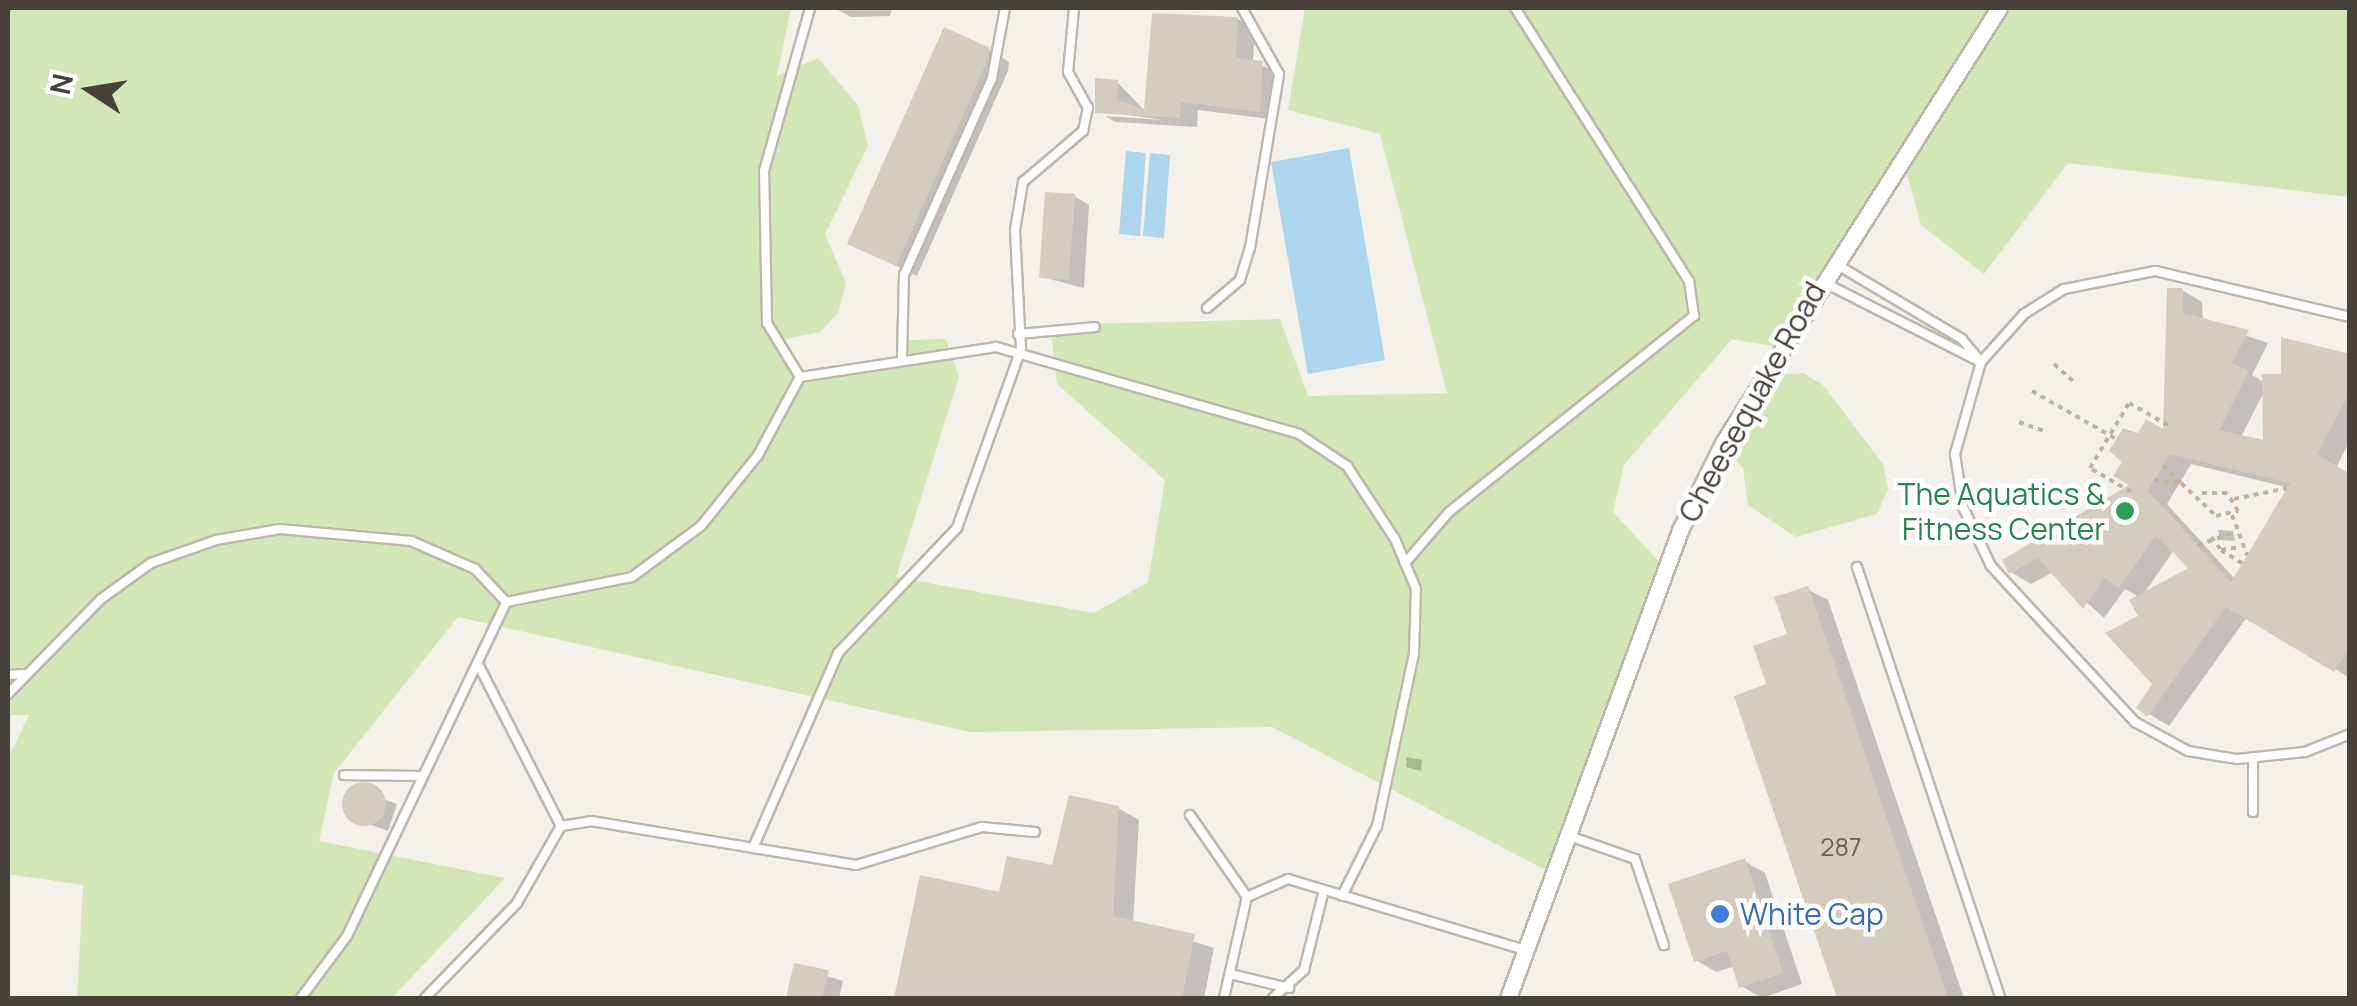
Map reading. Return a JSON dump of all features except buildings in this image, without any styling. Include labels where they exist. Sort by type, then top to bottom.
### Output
[{"type":"street","name":"Cheesequake Road","points":[[1508,998],[1680,530],[1819,280],[1998,8]]},
{"type":"lane","points":[[800,376],[766,323],[764,170],[810,8]]},
{"type":"lane","points":[[902,357],[904,275],[992,78],[1006,8]]},
{"type":"lane","points":[[753,848],[838,653],[956,528],[1022,349],[1014,230],[1023,182],[1083,131],[1088,108],[1068,72],[1074,8]]},
{"type":"lane","points":[[1207,308],[1240,280],[1250,248],[1280,74],[1242,8]]},
{"type":"lane","points":[[1405,563],[1449,512],[1694,316],[1689,281],[1515,8]]},
{"type":"lane","points":[[1832,261],[1936,323],[1981,362]]},
{"type":"lane","points":[[2350,316],[2134,271],[2045,299],[1981,362],[1956,454],[1964,507],[1990,566],[2135,722],[2188,751],[2253,759],[2350,734]]},
{"type":"lane","points":[[1819,280],[1926,339],[1981,362]]},
{"type":"lane","points":[[1926,339],[1936,323]]},
{"type":"lane","points":[[1018,334],[1095,327]]},
{"type":"lane","points":[[800,376],[902,357],[1022,349],[1299,434],[1347,466],[1405,563],[1416,590],[1414,654],[1377,826],[1342,896]]},
{"type":"lane","points":[[506,602],[632,577],[701,526],[758,456],[800,376]]},
{"type":"lane","points":[[8,694],[25,674],[151,563],[280,528],[412,541],[475,568],[506,602]]},
{"type":"lane","points":[[1857,567],[2000,998]]},
{"type":"lane","points":[[301,998],[347,936],[419,776],[480,668],[506,602]]},
{"type":"lane","points":[[480,668],[562,826]]},
{"type":"lane","points":[[8,675],[25,674]]},
{"type":"lane","points":[[2253,759],[2254,812]]},
{"type":"lane","points":[[344,775],[419,776]]},
{"type":"lane","points":[[1190,815],[1247,897],[1224,998]]},
{"type":"lane","points":[[426,998],[517,903],[562,826],[591,821],[856,865],[982,827],[1035,832]]},
{"type":"lane","points":[[1569,836],[1635,859],[1664,945]]},
{"type":"lane","points":[[1247,897],[1288,878],[1526,950]]},
{"type":"lane","points":[[1273,998],[1291,988],[1324,890]]},
{"type":"lane","points":[[1230,974],[1291,988]]},
{"type":"path","points":[[2054,364],[2074,382]]},
{"type":"path","points":[[2032,391],[2116,439]]},
{"type":"path","points":[[2131,492],[2090,468],[2129,404],[2172,427]]},
{"type":"path","points":[[2018,422],[2044,431]]},
{"type":"path","points":[[2163,465],[2180,483],[2199,493],[2234,499],[2287,488]]},
{"type":"path","points":[[2154,480],[2180,483]]},
{"type":"path","points":[[2199,493],[2206,510],[2232,515]]},
{"type":"path","points":[[2234,499],[2232,515],[2246,555]]},
{"type":"path","points":[[2198,546],[2211,537],[2236,532]]},
{"type":"path","points":[[2211,537],[2221,550],[2242,563]]},
{"type":"path","points":[[2221,550],[2241,546]]},
{"type":"green space","points":[[8,8],[791,8],[777,76],[818,58],[858,105],[868,146],[825,234],[846,283],[838,313],[820,332],[776,341],[800,377],[902,357],[910,340],[946,339],[959,377],[896,577],[1094,613],[1148,582],[1165,480],[1057,384],[1050,325],[1280,319],[1308,396],[1447,393],[1380,134],[1288,110],[1305,8],[2349,8],[2349,197],[2068,163],[1984,274],[1921,225],[1902,156],[1778,347],[1732,339],[1624,465],[1613,512],[1665,568],[1555,875],[1272,727],[970,732],[458,617],[334,773],[319,841],[505,878],[392,998],[77,998],[83,885],[8,874],[8,758],[29,715],[8,715]]},
{"type":"green space","points":[[1803,373],[1823,385],[1883,464],[1888,489],[1877,514],[1796,537],[1748,505],[1743,468],[1723,443],[1760,377]]},
{"type":"water","points":[[1349,148],[1385,360],[1308,374],[1271,162]]},
{"type":"water","points":[[1126,151],[1146,153],[1140,236],[1119,234]]},
{"type":"water","points":[[1150,153],[1170,155],[1164,238],[1143,236]]},
{"type":"place","name":"The Aquatics & Fitness Center","points":[[2125,511]]},
{"type":"place","name":"White Cap","points":[[1720,914]]}]
